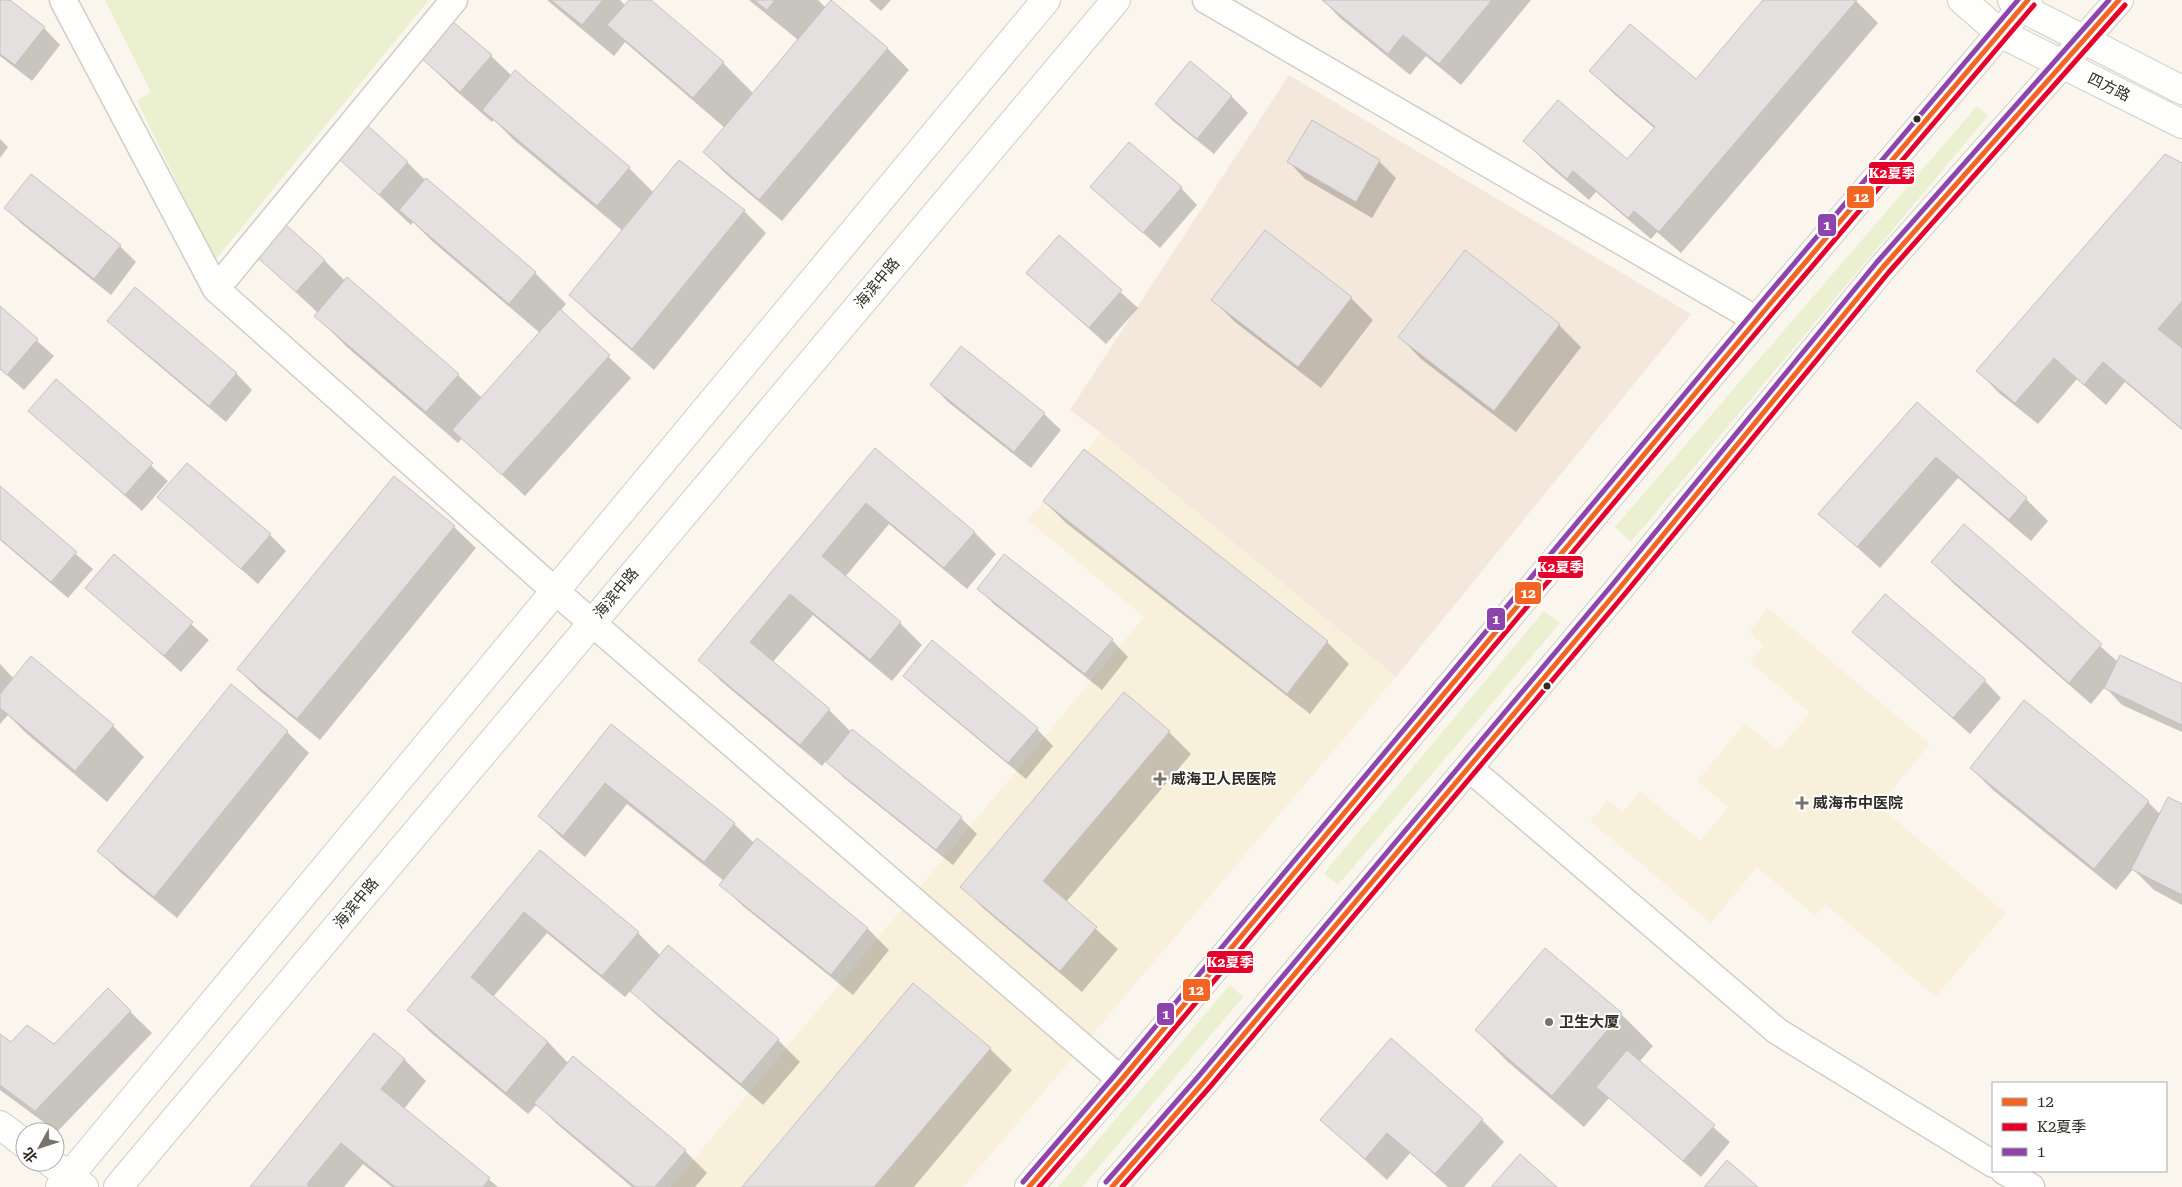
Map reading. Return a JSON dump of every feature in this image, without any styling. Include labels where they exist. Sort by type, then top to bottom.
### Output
[{"type":"main road","points":[[66,1178],[1046,0]]},
{"type":"main road","name":"海滨中路","points":[[118,1187],[1116,0]]},
{"type":"main road","name":"四方路","points":[[1962,0],[2000,33],[2182,124]]},
{"type":"main road","points":[[1112,1187],[1203,1083],[1469,768],[1884,267],[2119,0]]},
{"type":"main road","points":[[1029,1187],[2000,33],[2021,3]]},
{"type":"main road","name":"四方路","points":[[2021,3],[2084,41],[2182,90]]},
{"type":"main road","points":[[0,1125],[15,1136]]},
{"type":"street","points":[[63,0],[216,289],[554,590],[1120,1080]]},
{"type":"street","points":[[216,289],[454,0]]},
{"type":"street","points":[[1206,0],[1757,320]]},
{"type":"street","points":[[1469,768],[1778,1031],[1992,1163]]},
{"type":"street","points":[[2006,1172],[2031,1187]]},
{"type":"shaded area","points":[[1289,75],[1691,314],[1396,677],[1101,433],[1070,410]]},
{"type":"shaded area","name":"威海卫人民医院","points":[[1101,433],[1396,677],[963,1187],[671,1187],[1144,617],[1028,520]]},
{"type":"shaded area","name":"威海市中医院","points":[[1768,608],[1930,744],[1879,806],[2006,913],[1936,997],[1825,904],[1815,916],[1757,867],[1711,923],[1590,821],[1608,800],[1623,812],[1640,791],[1700,841],[1728,807],[1697,781],[1745,723],[1778,750],[1810,713],[1750,662],[1764,645],[1749,632]]},
{"type":"green space","points":[[105,0],[429,0],[215,260],[137,101],[151,92]]},
{"type":"green space","points":[[1977,106],[1988,116],[1631,542],[1615,527]]},
{"type":"green space","points":[[1544,611],[1560,623],[1338,885],[1324,873]]},
{"type":"green space","points":[[1230,985],[1243,997],[1082,1187],[1058,1187]]},
{"type":"building","points":[[0,0],[10,0],[45,27],[15,65],[0,54]]},
{"type":"building","points":[[551,0],[603,0],[582,25]]},
{"type":"building","points":[[629,0],[651,0],[724,62],[693,98],[607,25]]},
{"type":"building","points":[[754,0],[775,0],[767,10]]},
{"type":"building","points":[[831,0],[888,48],[759,200],[703,152]]},
{"type":"building","points":[[1322,0],[1492,0],[1439,64],[1403,35],[1388,54]]},
{"type":"building","points":[[1763,0],[1857,0],[1659,232],[1634,211],[1628,218],[1573,171],[1567,179],[1523,141],[1558,100],[1627,159],[1655,127],[1589,71],[1630,24],[1696,79]]},
{"type":"building","points":[[452,21],[492,55],[460,92],[421,58]]},
{"type":"building","points":[[1190,61],[1232,96],[1197,139],[1155,104]]},
{"type":"building","points":[[515,70],[630,167],[597,206],[482,110]]},
{"type":"building","points":[[1312,120],[1380,160],[1356,202],[1287,162]]},
{"type":"building","points":[[368,126],[408,162],[379,195],[339,159]]},
{"type":"building","points":[[1129,142],[1182,187],[1143,233],[1090,187]]},
{"type":"building","points":[[2165,154],[2182,163],[2182,301],[2158,329],[2182,348],[2182,429],[2103,362],[2084,385],[2054,358],[2015,403],[1976,371]]},
{"type":"building","points":[[679,160],[745,210],[632,349],[569,295]]},
{"type":"building","points":[[31,174],[121,245],[94,279],[4,208]]},
{"type":"building","points":[[426,178],[536,272],[509,304],[399,210]]},
{"type":"building","points":[[286,225],[325,260],[296,292],[258,258]]},
{"type":"building","points":[[1265,230],[1352,297],[1298,367],[1211,300]]},
{"type":"building","points":[[1059,235],[1122,290],[1089,328],[1026,273]]},
{"type":"building","points":[[1465,250],[1560,324],[1494,411],[1398,337]]},
{"type":"building","points":[[347,277],[459,374],[426,412],[314,316]]},
{"type":"building","points":[[135,287],[237,373],[209,406],[107,321]]},
{"type":"building","points":[[0,306],[38,339],[7,375],[0,369]]},
{"type":"building","points":[[560,309],[610,355],[502,475],[452,430]]},
{"type":"building","points":[[961,346],[1045,413],[1014,452],[930,385]]},
{"type":"building","points":[[56,379],[153,463],[125,495],[28,411]]},
{"type":"building","points":[[1917,402],[2027,498],[2009,520],[1936,457],[1857,547],[1818,514]]},
{"type":"building","points":[[875,448],[975,532],[944,568],[866,503],[822,556],[901,622],[870,660],[790,594],[750,642],[830,709],[800,745],[698,660]]},
{"type":"building","points":[[1084,449],[1328,641],[1287,694],[1043,501]]},
{"type":"building","points":[[187,463],[271,534],[241,569],[157,497]]},
{"type":"building","points":[[394,476],[455,526],[297,719],[237,669]]},
{"type":"building","points":[[0,486],[77,552],[51,582],[0,539]]},
{"type":"building","points":[[1964,524],[2102,644],[2069,683],[1931,562]]},
{"type":"building","points":[[114,554],[193,622],[164,656],[85,588]]},
{"type":"building","points":[[1004,554],[1113,639],[1085,674],[977,589]]},
{"type":"building","points":[[1885,594],[1986,680],[1953,718],[1852,632]]},
{"type":"building","points":[[932,640],[1038,728],[1008,763],[903,676]]},
{"type":"building","points":[[2120,655],[2182,684],[2182,725],[2104,688]]},
{"type":"building","points":[[31,656],[114,725],[75,771],[0,708],[0,694]]},
{"type":"building","points":[[231,684],[288,731],[154,897],[97,851]]},
{"type":"building","points":[[1124,692],[1170,731],[1043,881],[1097,927],[1060,971],[960,887]]},
{"type":"building","points":[[2024,700],[2149,801],[2094,869],[1970,768]]},
{"type":"building","points":[[611,724],[735,823],[704,862],[605,783],[563,836],[538,816]]},
{"type":"building","points":[[852,729],[962,817],[936,850],[826,762]]},
{"type":"building","points":[[2168,797],[2182,804],[2182,895],[2131,869]]},
{"type":"building","points":[[757,838],[868,928],[831,975],[719,885]]},
{"type":"building","points":[[540,850],[639,932],[602,976],[524,912],[471,977],[548,1042],[506,1093],[407,1010]]},
{"type":"building","points":[[668,945],[779,1039],[741,1084],[630,991]]},
{"type":"building","name":"卫生大厦","points":[[1545,948],[1622,1013],[1552,1096],[1475,1030]]},
{"type":"building","points":[[913,983],[991,1048],[874,1187],[742,1187]]},
{"type":"building","points":[[108,988],[131,1011],[35,1111],[0,1085],[0,1034],[11,1042],[27,1025],[54,1044]]},
{"type":"building","points":[[374,1033],[405,1059],[381,1089],[490,1178],[483,1187],[395,1187],[341,1143],[307,1184],[310,1187],[250,1187]]},
{"type":"building","points":[[1391,1038],[1483,1119],[1435,1174],[1387,1133],[1365,1159],[1320,1120]]},
{"type":"building","points":[[1627,1050],[1715,1125],[1683,1161],[1596,1087]]},
{"type":"building","points":[[573,1056],[686,1150],[655,1187],[635,1187],[534,1103]]},
{"type":"building","points":[[1520,1154],[1557,1187],[1491,1187]]},
{"type":"building","points":[[1727,1160],[1758,1187],[1704,1187]]},
{"type":"transit line","name":"1","points":[[1023,1182],[1115,1075],[1764,299],[2018,0]]},
{"type":"transit line","name":"12","points":[[1029,1187],[1121,1080],[1770,304],[2028,0]]},
{"type":"transit line","name":"1","points":[[1106,1182],[1197,1078],[1612,585],[1877,262],[2109,0]]},
{"type":"transit line","name":"12","points":[[1112,1187],[1203,1083],[1618,590],[1883,267],[2119,0]]},
{"type":"transit line","name":"K2夏季","points":[[1039,1187],[1127,1085],[1776,309],[2034,5]]},
{"type":"transit line","name":"K2夏季","points":[[1122,1187],[1209,1088],[1624,595],[1889,272],[2125,5]]},
{"type":"place","name":"威海卫人民医院","points":[[1160,779]]},
{"type":"place","name":"威海市中医院","points":[[1802,803]]},
{"type":"place","name":"卫生大厦","points":[[1549,1022]]}]
